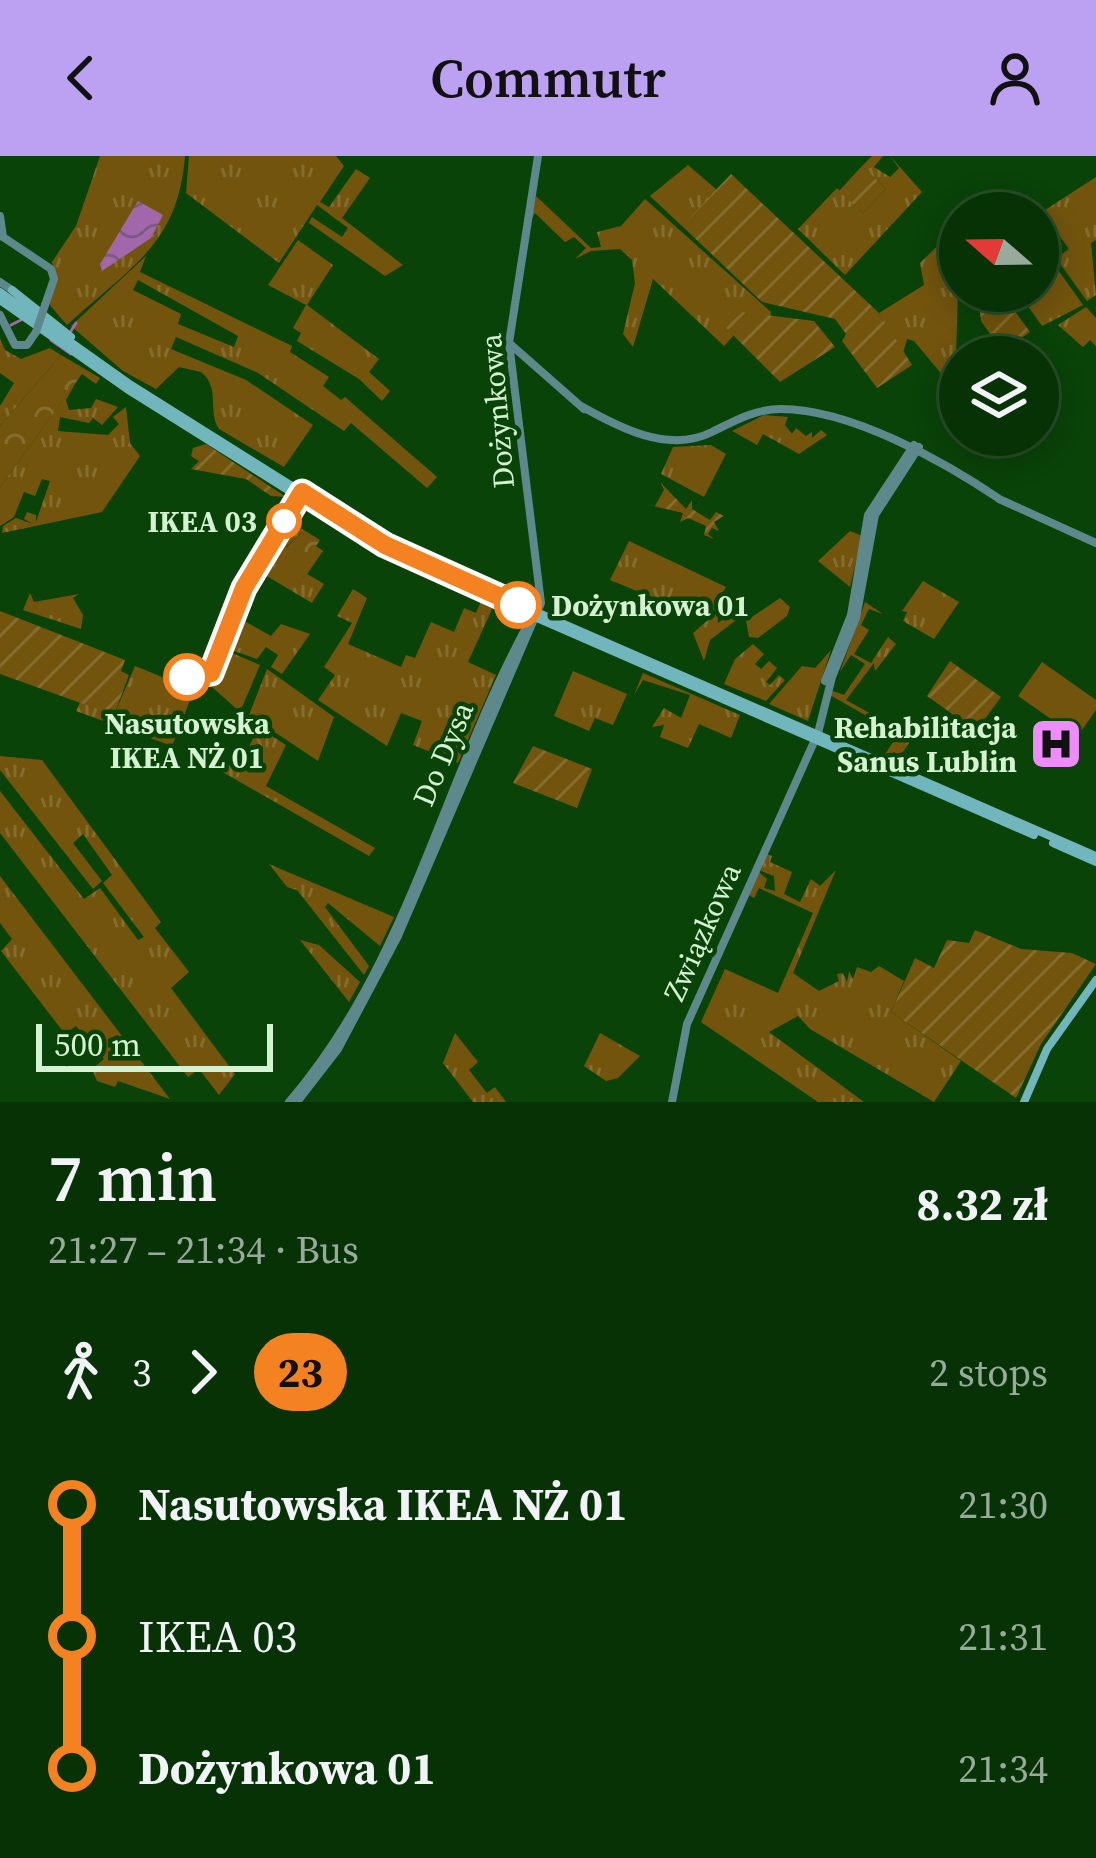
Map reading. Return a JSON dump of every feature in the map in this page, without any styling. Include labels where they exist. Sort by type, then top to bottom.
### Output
[{"type":"main road","points":[[12,290],[88,357]]},
{"type":"main road","points":[[0,296],[81,348]]},
{"type":"main road","points":[[0,296],[384,550],[810,735]]},
{"type":"main road","points":[[534,612],[1096,859]]},
{"type":"main road","points":[[1027,1102],[1047,1049],[1096,985]]},
{"type":"street","name":"Dożynkowa","points":[[534,612],[542,591],[511,349],[538,156]]},
{"type":"street","points":[[0,216],[1,238],[51,269],[53,280],[29,344],[16,346],[0,315]]},
{"type":"street","points":[[0,282],[12,290]]},
{"type":"street","points":[[511,349],[612,428],[680,444],[725,430],[757,412],[785,409],[915,448],[1001,500],[1096,543]]},
{"type":"street","points":[[810,735],[856,618],[874,514],[915,448]]},
{"type":"street","points":[[810,735],[852,611],[868,515],[915,448]]},
{"type":"street","name":"Do Dysa","points":[[293,1102],[338,1049],[406,913],[534,612]]},
{"type":"street","name":"Związkowa","points":[[672,1102],[685,1031],[810,735]]},
{"type":"green space","points":[[100,156],[185,156],[181,186],[172,212],[147,252],[67,325],[49,304],[57,276],[52,262],[76,226]]},
{"type":"green space","points":[[189,156],[336,156],[344,166],[320,202],[329,207],[356,169],[370,178],[342,218],[403,265],[385,276],[309,223],[312,217],[342,237],[348,228],[317,205],[279,263],[186,193]]},
{"type":"green space","points":[[872,156],[883,156],[874,167],[890,177],[899,168],[890,156],[922,192],[845,275],[798,229],[837,188],[863,213],[886,189],[862,166]]},
{"type":"green space","points":[[688,165],[717,190],[682,226],[650,196]]},
{"type":"green space","points":[[862,166],[886,189],[863,213],[839,191]]},
{"type":"green space","points":[[731,174],[879,313],[912,365],[877,388],[842,341],[846,334],[835,319],[762,302],[682,226]]},
{"type":"green space","points":[[1096,177],[1096,240],[1091,243],[1096,295],[1087,301],[1059,262],[1059,256],[1069,249],[1059,235],[1059,201]]},
{"type":"green space","points":[[536,196],[591,248],[601,247],[597,232],[621,226],[645,199],[771,312],[770,317],[726,328],[734,335],[724,346],[653,279],[633,347],[623,334],[635,283],[632,260],[620,249],[591,251],[575,259],[586,248],[574,237],[565,242],[535,213],[530,222]]},
{"type":"green space","points":[[298,240],[333,265],[307,305],[379,359],[369,372],[390,391],[382,401],[359,379],[297,341],[301,333],[293,328],[306,305],[268,285]]},
{"type":"green space","points":[[939,244],[939,312],[957,312],[957,336],[939,336],[939,371],[914,341],[907,339],[903,353],[879,313],[924,285],[920,263]]},
{"type":"green space","points":[[146,256],[140,272],[292,346],[290,352],[329,377],[323,386],[341,400],[345,397],[437,477],[427,488],[351,423],[344,431],[258,373],[176,337],[171,349],[246,380],[313,425],[284,467],[219,429],[211,385],[201,372],[179,367],[156,389],[123,371],[71,326]],"holes":[[[138,280],[238,336],[234,347],[178,324],[181,314],[133,290]]]},
{"type":"green space","points":[[1059,271],[1083,305],[1042,326],[1032,312],[1059,312]]},
{"type":"green space","points":[[1086,307],[1096,318],[1096,346],[1090,340],[1083,347],[1058,325]]},
{"type":"green space","points":[[743,312],[814,321],[835,347],[780,382],[725,327]]},
{"type":"green space","points":[[980,312],[1015,312],[1030,332],[992,336]]},
{"type":"green space","points":[[0,338],[5,350],[21,359],[50,348],[61,355],[0,426],[0,406],[14,383],[0,373]]},
{"type":"green space","points":[[61,355],[100,378],[96,384],[82,374],[0,487],[0,426]]},
{"type":"green space","points":[[76,382],[66,400],[69,410],[91,408],[96,399],[118,407],[102,425],[93,418],[89,423],[60,417],[58,431],[108,435],[119,424],[113,417],[126,407],[130,443],[140,456],[102,512],[2,533],[3,526],[16,518],[33,524],[24,519],[27,512],[36,515],[36,522],[50,481],[42,479],[35,496],[24,492],[14,517],[0,526],[0,487]]},
{"type":"green space","points":[[764,415],[788,417],[785,425],[792,434],[796,428],[806,436],[812,432],[812,438],[821,430],[827,435],[799,454],[763,434],[757,445],[732,431]]},
{"type":"green space","points":[[206,444],[286,497],[271,496],[246,479],[191,469],[199,461],[191,456],[193,448]]},
{"type":"green space","points":[[711,445],[726,454],[704,497],[661,474],[673,447]]},
{"type":"green space","points":[[661,483],[686,509],[692,500],[692,509],[710,520],[716,512],[724,516],[714,522],[719,531],[712,528],[708,534],[714,539],[704,535],[706,526],[688,518],[680,522],[683,513],[649,505],[655,506],[664,490]]},
{"type":"green space","points":[[290,524],[304,530],[286,547],[304,577],[307,574],[324,584],[312,603],[260,572]]},
{"type":"green space","points":[[304,530],[320,540],[316,546],[323,551],[305,577],[281,562],[286,548]]},
{"type":"green space","points":[[850,531],[862,536],[850,587],[818,561]]},
{"type":"green space","points":[[629,541],[726,587],[717,601],[718,623],[744,605],[748,611],[710,640],[704,661],[693,633],[708,620],[610,580]]},
{"type":"green space","points":[[923,581],[959,602],[934,639],[903,621],[907,612],[902,611]]},
{"type":"green space","points":[[353,589],[367,598],[348,644],[401,667],[406,655],[415,658],[431,622],[454,632],[464,608],[476,613],[481,601],[493,607],[468,662],[496,675],[458,763],[413,745],[422,721],[401,713],[387,746],[318,700],[335,675],[324,667],[352,623],[337,616]]},
{"type":"green space","points":[[30,593],[34,602],[79,594],[73,598],[83,615],[81,629],[23,610]]},
{"type":"green space","points":[[780,598],[790,607],[787,616],[758,638],[749,637],[746,621]]},
{"type":"green space","points":[[865,602],[883,614],[869,609],[861,625],[869,630],[854,654],[871,663],[888,637],[896,644],[875,671],[874,663],[846,700],[900,730],[909,743],[896,762],[884,756],[898,734],[830,695],[833,691],[844,695],[865,664],[851,655],[840,672]]},
{"type":"green space","points":[[0,611],[125,660],[121,671],[129,675],[114,715],[0,674]]},
{"type":"green space","points":[[239,618],[271,636],[281,624],[310,634],[282,674],[271,667],[278,655],[266,647],[257,659],[226,648]]},
{"type":"green space","points":[[753,644],[764,654],[755,664],[761,669],[769,661],[777,668],[766,682],[770,685],[779,675],[785,680],[766,701],[724,684],[735,659]]},
{"type":"green space","points":[[225,650],[260,665],[240,712],[212,687]]},
{"type":"green space","points":[[831,650],[808,721],[769,704],[802,666],[815,668]]},
{"type":"green space","points":[[950,661],[1001,697],[976,731],[927,696]]},
{"type":"green space","points":[[1042,662],[1096,700],[1096,710],[1077,737],[1018,696]]},
{"type":"green space","points":[[135,666],[194,690],[172,746],[76,711],[80,702],[114,715]]},
{"type":"green space","points":[[267,669],[334,717],[318,761],[249,715]]},
{"type":"green space","points":[[573,671],[627,694],[613,725],[595,718],[589,731],[554,716]]},
{"type":"green space","points":[[643,673],[740,715],[731,738],[699,724],[688,748],[660,737],[664,725],[652,727],[664,708],[681,718],[690,695],[643,680],[634,695]]},
{"type":"green space","points":[[258,727],[286,745],[266,786],[375,848],[369,856],[186,751],[188,744],[239,769]]},
{"type":"green space","points":[[533,746],[592,769],[577,808],[513,783]]},
{"type":"green space","points":[[0,756],[42,760],[161,922],[155,928],[189,972],[171,988],[235,1074],[219,1095],[199,1069],[188,1077],[0,833],[0,791],[84,899],[100,888],[138,940],[144,937],[103,883],[112,875],[83,834],[73,843],[102,881],[93,889],[0,770]]},
{"type":"green space","points":[[766,854],[772,856],[770,862],[792,872],[784,894],[800,902],[811,879],[820,886],[836,870],[793,973],[819,991],[839,981],[837,974],[843,973],[847,982],[849,971],[853,979],[857,967],[871,972],[879,966],[904,981],[891,1012],[961,1061],[934,1102],[810,1029],[798,1016],[769,1032],[864,1102],[818,1102],[701,1022],[725,969],[778,993],[813,913],[759,888],[754,898],[749,895],[759,872],[767,879],[764,888],[775,891],[774,876],[761,871]]},
{"type":"green space","points":[[269,864],[394,917],[380,946],[328,903],[325,907],[369,966],[364,975],[297,890],[287,887]]},
{"type":"green space","points":[[0,876],[170,1099],[118,1081],[115,1087],[97,1081],[92,1069],[104,1059],[76,1026],[65,1034],[1,951],[12,939],[0,923]]},
{"type":"green space","points":[[975,930],[1021,949],[1072,953],[1096,964],[1041,1044],[1016,1098],[891,1012],[915,958],[934,968],[947,940],[969,943]]},
{"type":"green space","points":[[300,940],[319,945],[360,982],[349,1002]]},
{"type":"green space","points":[[455,1033],[478,1062],[469,1070],[487,1093],[495,1087],[506,1102],[473,1102],[443,1063]]},
{"type":"green space","points":[[600,1033],[640,1056],[618,1078],[606,1081],[584,1066]]},
{"type":"water","points":[[138,201],[163,215],[151,238],[102,271],[100,264]]},
{"type":"waterway","points":[[11,325],[21,320]]},
{"type":"waterway","points":[[71,331],[76,323]]},
{"type":"waterway","points":[[51,340],[71,354]]},
{"type":"bus line","name":"23","points":[[187,677],[193,680],[211,673],[244,588],[302,492],[385,545],[518,605]]},
{"type":"place","name":"IKEA 03","points":[[284,521]]},
{"type":"place","name":"Dożynkowa 01","points":[[518,605]]},
{"type":"place","name":"Nasutowska IKEA NŻ 01","points":[[187,677]]},
{"type":"place","name":"Rehabilitacja Sanus Lublin","points":[[1056,744]]}]
